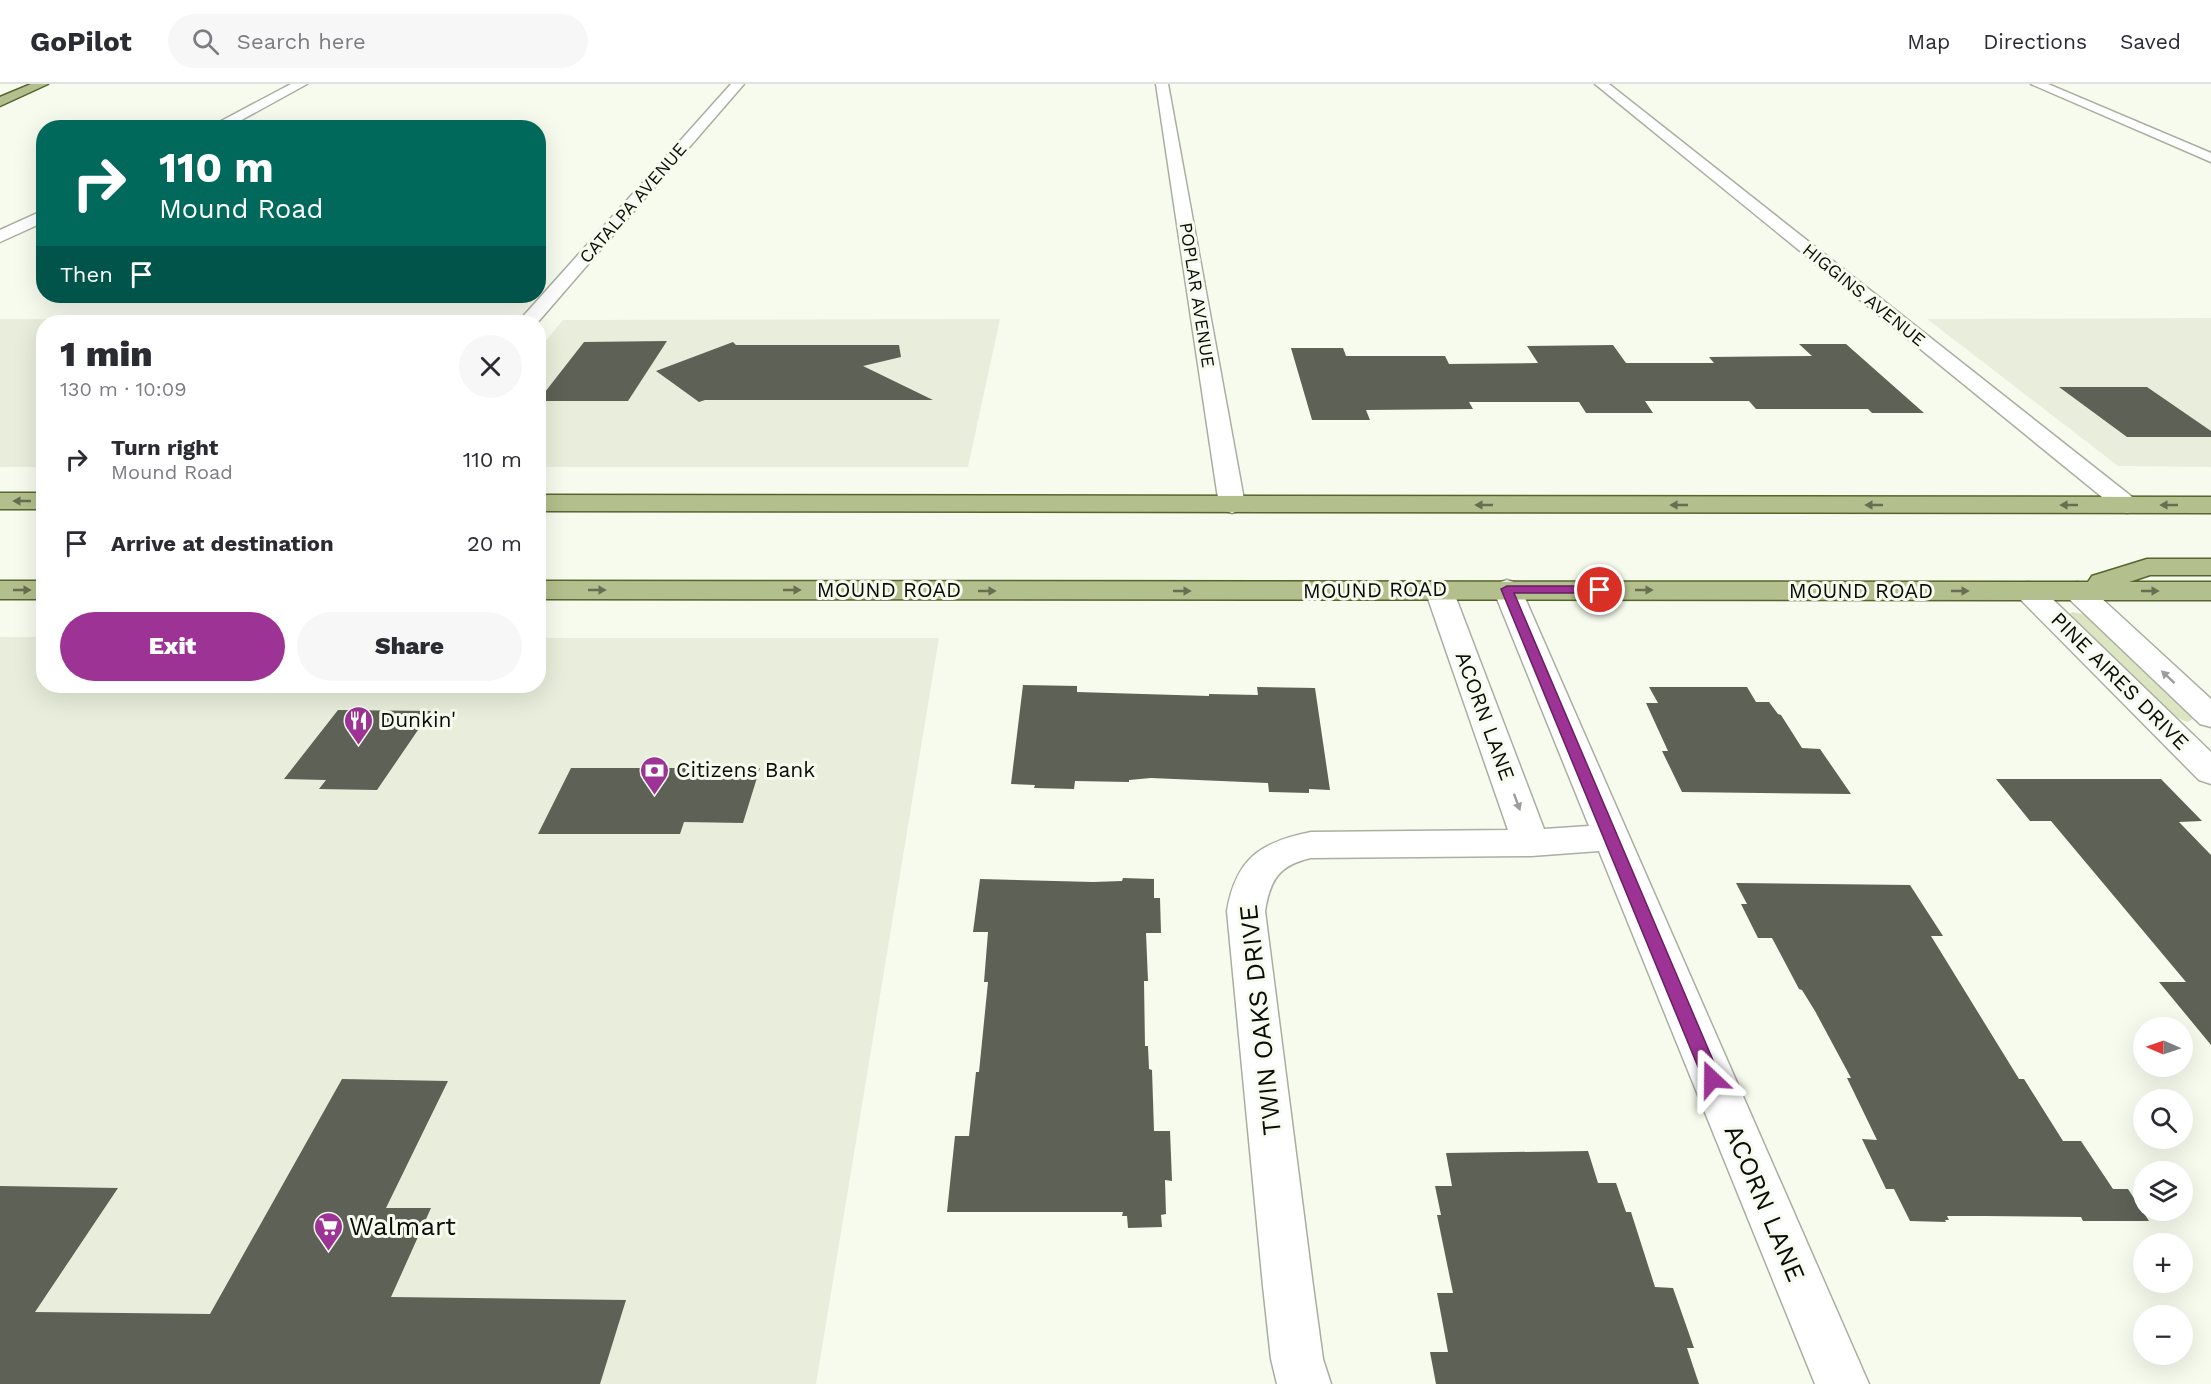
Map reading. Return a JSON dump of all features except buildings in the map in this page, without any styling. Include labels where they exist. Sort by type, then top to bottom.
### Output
[{"type":"main road","points":[[0,102],[42,84]]},
{"type":"main road","points":[[0,501],[36,501]]},
{"type":"main road","points":[[546,503],[2211,505]]},
{"type":"main road","points":[[546,522],[735,523],[813,505]]},
{"type":"main road","points":[[2077,591],[2146,567],[2211,567]]},
{"type":"main road","points":[[0,590],[36,590]]},
{"type":"main road","name":"MOUND ROAD","points":[[546,590],[2211,591]]},
{"type":"street","points":[[231,120],[301,84]]},
{"type":"street","name":"CATALPA AVENUE","points":[[546,302],[738,84]]},
{"type":"street","name":"POPLAR AVENUE","points":[[1162,84],[1232,505]]},
{"type":"street","name":"HIGGINS AVENUE","points":[[1601,84],[2127,505]]},
{"type":"street","points":[[2037,84],[2211,158]]},
{"type":"street","points":[[0,237],[36,219]]},
{"type":"street","name":"CATALPA AVENUE","points":[[534,315],[545,303]]},
{"type":"street","name":"ACORN LANE","points":[[1507,589],[1842,1384]]},
{"type":"street","name":"ACORN LANE","points":[[1438,590],[1531,843]]},
{"type":"street","name":"PINE AIRES DRIVE","points":[[2028,591],[2211,772]]},
{"type":"street","name":"PINE AIRES DRIVE","points":[[2077,591],[2211,717]]},
{"type":"street","name":"TWIN OAKS DRIVE","points":[[1304,1384],[1297,1359],[1282,1228],[1246,911],[1248,891],[1261,868],[1271,859],[1289,849],[1311,845],[1531,843],[1610,837]]},
{"type":"shaded area","points":[[2211,318],[2211,467],[2118,466],[1927,319]]},
{"type":"shaded area","points":[[0,319],[36,319],[36,467],[0,467]]},
{"type":"shaded area","points":[[1000,319],[968,467],[546,467],[546,341],[563,320]]},
{"type":"shaded area","points":[[0,637],[36,637],[36,693],[546,693],[546,638],[939,638],[816,1384],[0,1384]]},
{"type":"green space","points":[[2073,612],[2088,615],[2192,714],[2193,719],[2187,722],[2168,714],[2066,615]]},
{"type":"place","name":"Dunkin'","points":[[359,746]]},
{"type":"place","name":"Citizens Bank","points":[[655,796]]},
{"type":"place","name":"Walmart","points":[[328,1252]]},
{"type":"route","points":[[1600,590],[1507,589],[1712,1079]]}]
